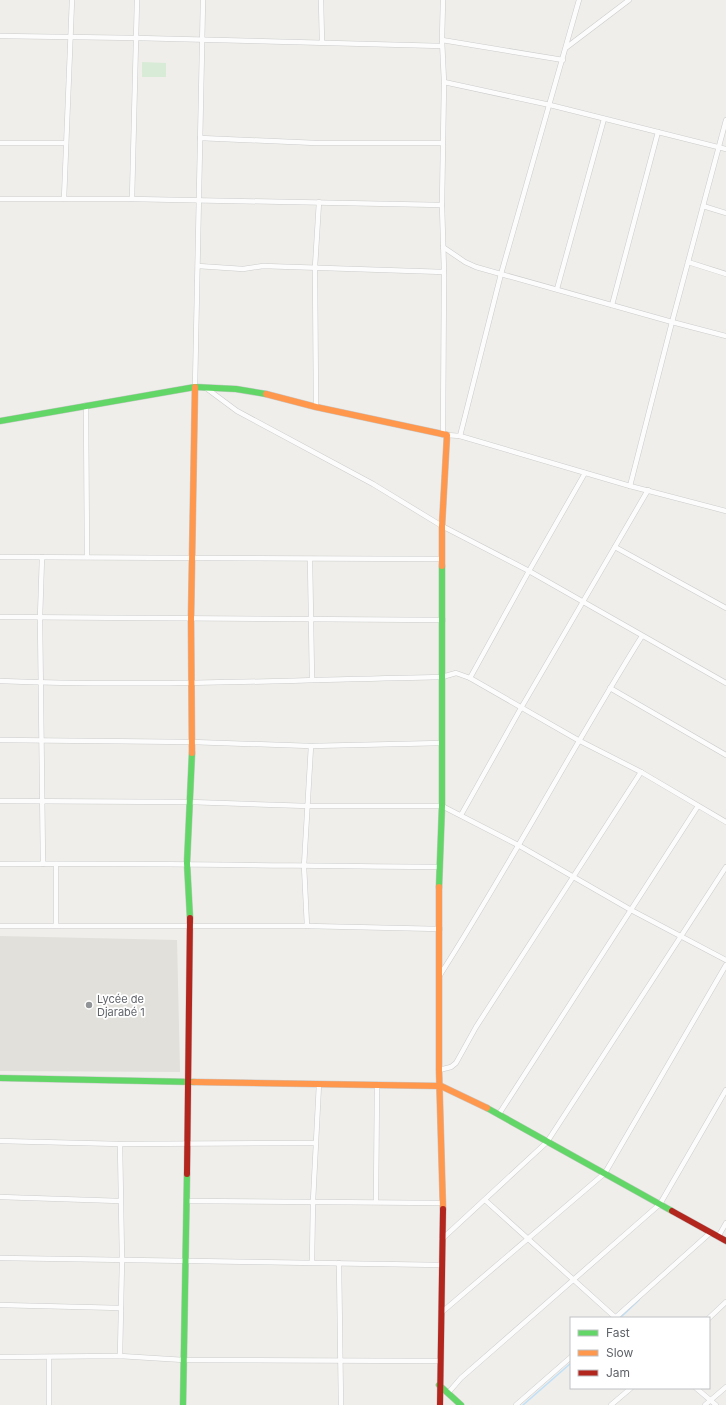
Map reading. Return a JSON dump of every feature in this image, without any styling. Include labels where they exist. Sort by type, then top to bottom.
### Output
[{"type":"street","points":[[64,199],[72,38],[72,0]]},
{"type":"street","points":[[132,199],[137,0]]},
{"type":"street","points":[[183,1405],[188,1144],[187,1081],[190,925],[188,863],[192,742],[191,619],[203,0]]},
{"type":"street","points":[[321,0],[322,42]]},
{"type":"street","points":[[440,1405],[439,1385],[442,1312],[443,1203],[441,1086],[439,1070],[440,867],[442,806],[442,526],[445,435],[442,205],[444,82],[442,46],[443,0]]},
{"type":"street","points":[[460,436],[501,274],[567,47],[579,0]]},
{"type":"street","points":[[567,47],[629,0]]},
{"type":"street","points":[[0,36],[202,39],[442,46]]},
{"type":"street","points":[[442,40],[563,60]]},
{"type":"street","points":[[444,82],[550,105],[726,149]]},
{"type":"street","points":[[557,289],[604,119]]},
{"type":"street","points":[[630,486],[726,120]]},
{"type":"street","points":[[612,305],[658,132]]},
{"type":"street","points":[[200,138],[316,142],[443,143]]},
{"type":"street","points":[[0,143],[66,143]]},
{"type":"street","points":[[0,199],[132,199],[199,202],[319,202],[442,205]]},
{"type":"street","points":[[316,407],[315,267],[319,202]]},
{"type":"street","points":[[703,206],[726,213]]},
{"type":"street","points":[[443,247],[465,262],[501,274],[726,336]]},
{"type":"street","points":[[688,262],[726,274]]},
{"type":"street","points":[[198,266],[243,269],[263,266],[444,272]]},
{"type":"street","points":[[0,421],[195,387],[236,390],[267,394],[316,407],[445,435],[460,436],[630,486],[726,511]]},
{"type":"street","points":[[206,388],[237,411],[348,470],[413,507],[442,526],[529,571],[726,683]]},
{"type":"street","points":[[86,405],[87,557]]},
{"type":"street","points":[[470,678],[585,473]]},
{"type":"street","points":[[462,815],[521,708],[648,490]]},
{"type":"street","points":[[615,547],[726,608]]},
{"type":"street","points":[[0,557],[442,559]]},
{"type":"street","points":[[42,557],[40,618],[42,683],[43,864]]},
{"type":"street","points":[[310,559],[312,680]]},
{"type":"street","points":[[0,617],[443,620]]},
{"type":"street","points":[[440,975],[475,920],[578,740],[642,636]]},
{"type":"street","points":[[0,681],[42,683],[312,680],[442,677],[456,673],[470,678],[578,740],[641,772],[726,822]]},
{"type":"street","points":[[610,688],[726,755]]},
{"type":"street","points":[[0,740],[192,742],[311,746],[442,744]]},
{"type":"street","points":[[307,926],[304,866],[311,746]]},
{"type":"street","points":[[439,1070],[456,1063],[476,1027],[641,772]]},
{"type":"street","points":[[0,801],[190,802],[308,806],[442,806],[518,845],[630,910],[726,960]]},
{"type":"street","points":[[499,1114],[698,806]]},
{"type":"street","points":[[0,864],[188,863],[440,867]]},
{"type":"street","points":[[56,864],[56,926]]},
{"type":"street","points":[[442,1239],[547,1142],[726,867]]},
{"type":"street","points":[[0,926],[190,925],[440,929]]},
{"type":"street","points":[[442,1312],[605,1173],[726,964]]},
{"type":"street","points":[[0,1078],[441,1086],[499,1114],[726,1241]]},
{"type":"street","points":[[312,1262],[318,1084]]},
{"type":"street","points":[[376,1201],[377,1085]]},
{"type":"street","points":[[448,1393],[461,1378],[660,1204],[726,1090]]},
{"type":"street","points":[[0,1141],[120,1144],[315,1144]]},
{"type":"street","points":[[120,1144],[122,1260],[120,1356]]},
{"type":"street","points":[[0,1197],[120,1201]]},
{"type":"street","points":[[485,1200],[614,1317]]},
{"type":"street","points":[[186,1201],[376,1201],[443,1203]]},
{"type":"street","points":[[718,1237],[726,1223]]},
{"type":"street","points":[[616,1317],[710,1233]]},
{"type":"street","points":[[0,1258],[442,1265]]},
{"type":"street","points":[[339,1263],[341,1405]]},
{"type":"street","points":[[709,1317],[726,1302]]},
{"type":"street","points":[[0,1304],[121,1308]]},
{"type":"street","points":[[0,1357],[49,1358],[120,1356],[184,1360],[440,1361]]},
{"type":"street","points":[[516,1405],[570,1357]]},
{"type":"street","points":[[49,1358],[49,1405]]},
{"type":"street","points":[[439,1385],[462,1405]]},
{"type":"street","points":[[705,1405],[726,1387]]},
{"type":"street","points":[[611,1405],[630,1389]]},
{"type":"street","points":[[697,1389],[716,1405]]},
{"type":"shaded area","name":"Lycée de Djarabé 1","points":[[0,936],[177,940],[180,1072],[0,1071]]},
{"type":"green space","points":[[142,62],[166,63],[166,77],[142,77]]},
{"type":"waterway","points":[[621,1317],[639,1300]]},
{"type":"waterway","points":[[523,1405],[570,1364]]},
{"type":"traffic: fast","points":[[0,421],[195,387],[236,389],[266,394]]},
{"type":"traffic: fast","points":[[439,887],[442,806],[442,566]]},
{"type":"traffic: fast","points":[[190,918],[187,863],[192,753]]},
{"type":"traffic: fast","points":[[0,1078],[194,1082]]},
{"type":"traffic: fast","points":[[487,1108],[672,1211]]},
{"type":"traffic: fast","points":[[183,1405],[187,1174]]},
{"type":"traffic: fast","points":[[439,1385],[461,1405]]},
{"type":"traffic: slow","points":[[192,753],[191,619],[195,387]]},
{"type":"traffic: slow","points":[[266,394],[316,407],[447,435],[442,526],[442,566]]},
{"type":"traffic: slow","points":[[439,887],[439,1070],[443,1209]]},
{"type":"traffic: slow","points":[[194,1082],[441,1086],[487,1108]]},
{"type":"traffic: jam","points":[[187,1174],[190,918]]},
{"type":"traffic: jam","points":[[440,1405],[443,1209]]},
{"type":"traffic: jam","points":[[672,1211],[726,1241]]},
{"type":"place","name":"Lycée de Djarabé 1","points":[[89,1005]]}]
